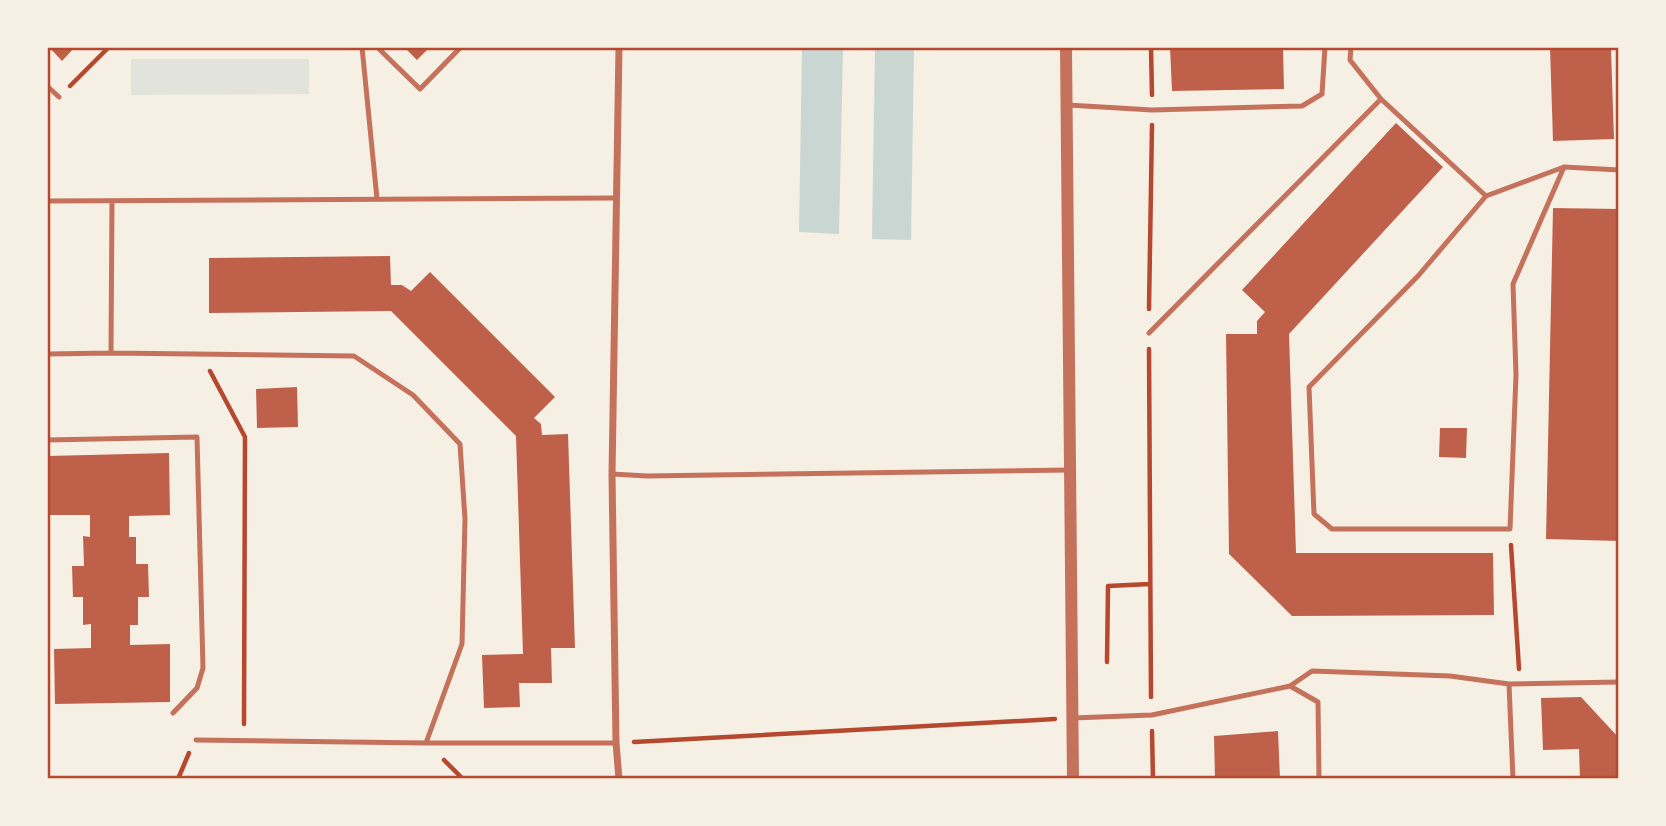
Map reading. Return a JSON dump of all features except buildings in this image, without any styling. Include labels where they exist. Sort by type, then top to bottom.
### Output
[{"type":"street","points":[[619,47],[612,474],[616,743],[619,779]]},
{"type":"street","points":[[1066,47],[1073,779]]},
{"type":"lane","points":[[363,47],[377,200]]},
{"type":"lane","points":[[377,47],[420,89],[461,47]]},
{"type":"lane","points":[[1066,105],[1152,110],[1302,106],[1322,94],[1325,47]]},
{"type":"lane","points":[[1352,47],[1350,60],[1381,99],[1486,196]]},
{"type":"lane","points":[[47,86],[59,97]]},
{"type":"lane","points":[[1149,333],[1381,99]]},
{"type":"lane","points":[[1564,167],[1513,284],[1516,375],[1510,529],[1332,529],[1314,514],[1309,387],[1418,276],[1486,196],[1564,167],[1619,170]]},
{"type":"lane","points":[[47,201],[616,198]]},
{"type":"lane","points":[[111,354],[112,201]]},
{"type":"lane","points":[[47,354],[354,356],[413,395],[460,444],[465,519],[462,644],[426,743]]},
{"type":"lane","points":[[47,440],[197,437],[203,668],[197,688],[173,713]]},
{"type":"lane","points":[[612,474],[647,476],[1069,470]]},
{"type":"lane","points":[[1073,718],[1152,715],[1290,687],[1312,671],[1450,676],[1509,684],[1619,682]]},
{"type":"lane","points":[[1509,684],[1513,779]]},
{"type":"lane","points":[[1290,687],[1318,702],[1319,779]]},
{"type":"lane","points":[[196,740],[616,743]]},
{"type":"path","points":[[59,97],[109,47]]},
{"type":"path","points":[[1151,47],[1149,333],[1153,779]]},
{"type":"path","points":[[202,355],[246,437],[244,740]]},
{"type":"path","points":[[1510,529],[1520,683]]},
{"type":"path","points":[[1107,662],[1108,586],[1150,584]]},
{"type":"path","points":[[616,743],[1073,718]]},
{"type":"path","points":[[178,779],[196,740]]},
{"type":"shaded area","points":[[802,47],[843,47],[839,234],[799,232]]},
{"type":"shaded area","points":[[875,47],[914,47],[911,240],[872,239]]},
{"type":"shaded area","points":[[131,59],[309,59],[309,94],[131,95]]}]
